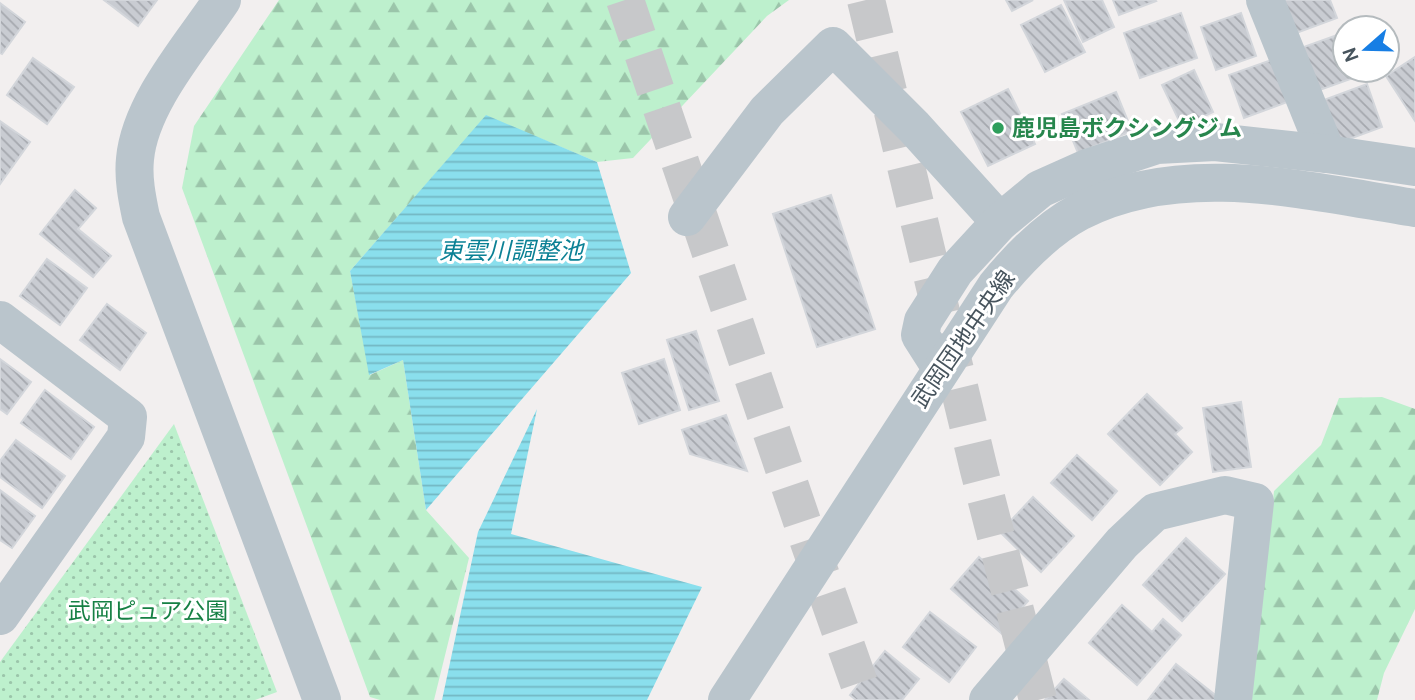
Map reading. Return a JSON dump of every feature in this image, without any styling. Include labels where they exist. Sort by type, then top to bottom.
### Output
[{"type":"street","points":[[222,0],[166,82],[146,118],[135,158],[135,186],[141,217],[322,700]]},
{"type":"street","points":[[1265,0],[1327,154]]},
{"type":"street","points":[[687,218],[767,111],[833,46],[914,127],[1000,222]]},
{"type":"street","points":[[941,368],[919,335],[922,321],[955,271],[1000,222],[1040,189],[1087,168],[1157,145],[1215,142],[1415,167]]},
{"type":"street","name":"武岡団地中央線","points":[[727,700],[996,286],[1023,254],[1078,212],[1144,190],[1181,184],[1219,183],[1284,187],[1415,208]]},
{"type":"street","points":[[0,320],[128,417],[126,438],[0,616]]},
{"type":"street","points":[[988,700],[1122,543],[1155,512],[1225,495],[1255,502],[1233,700]]},
{"type":"green space","points":[[279,0],[789,0],[767,16],[633,158],[597,162],[486,116],[350,271],[370,375],[403,360],[426,510],[469,558],[434,700],[380,700],[370,697],[182,188],[194,126]]},
{"type":"green space","points":[[1382,397],[1415,409],[1415,609],[1384,673],[1377,700],[1251,700],[1274,491],[1321,445],[1339,398]]},
{"type":"green space","name":"武岡ピュア公園","points":[[174,424],[277,692],[255,700],[0,700],[0,662]]},
{"type":"water","name":"東雲川調整池","points":[[486,115],[597,162],[631,273],[426,510],[403,360],[369,375],[350,271]]},
{"type":"water","points":[[537,409],[511,534],[702,587],[647,700],[442,700],[478,532]]},
{"type":"building","points":[[104,0],[157,0],[138,26]]},
{"type":"building","points":[[1006,0],[1033,0],[1012,11]]},
{"type":"building","points":[[1064,0],[1102,0],[1114,27],[1083,42]]},
{"type":"building","points":[[1113,0],[1155,0],[1156,1],[1119,15]]},
{"type":"building","points":[[1279,0],[1330,0],[1335,14],[1331,14],[1331,20],[1291,35]]},
{"type":"building","points":[[0,3],[25,22],[2,54],[0,53]]},
{"type":"building","points":[[1061,5],[1085,52],[1045,72],[1021,25]]},
{"type":"building","points":[[1181,13],[1197,58],[1140,78],[1124,33]]},
{"type":"building","points":[[1241,13],[1256,56],[1216,70],[1201,27]]},
{"type":"building","points":[[1331,37],[1331,84],[1336,84],[1314,92],[1298,49]]},
{"type":"building","points":[[1415,57],[1415,121],[1391,84],[1401,84],[1401,66]]},
{"type":"building","points":[[33,58],[74,87],[47,124],[7,95]]},
{"type":"building","points":[[1274,59],[1290,101],[1244,118],[1229,75]]},
{"type":"building","points":[[1194,70],[1213,112],[1182,127],[1162,85]]},
{"type":"building","points":[[1367,84],[1382,127],[1336,144],[1321,101]]},
{"type":"building","name":"鹿児島ボクシングジム","points":[[1008,89],[1035,144],[988,166],[961,112]]},
{"type":"building","points":[[1116,92],[1132,131],[1078,153],[1062,114]]},
{"type":"building","points":[[0,121],[30,142],[0,184]]},
{"type":"building","points":[[75,190],[96,208],[78,229],[111,256],[93,277],[40,234]]},
{"type":"building","points":[[831,195],[875,329],[817,347],[773,214]]},
{"type":"building","points":[[47,259],[87,288],[60,325],[20,296]]},
{"type":"building","points":[[107,304],[146,333],[120,370],[80,340]]},
{"type":"building","points":[[696,331],[719,401],[689,410],[667,340]]},
{"type":"building","points":[[0,359],[31,382],[7,414],[0,409]]},
{"type":"building","points":[[664,359],[680,410],[639,424],[622,373]]},
{"type":"building","points":[[45,390],[94,427],[71,459],[21,423]]},
{"type":"building","points":[[1147,394],[1182,428],[1175,434],[1192,452],[1160,485],[1108,434]]},
{"type":"building","points":[[1241,402],[1251,467],[1213,472],[1203,408]]},
{"type":"building","points":[[726,415],[747,471],[690,454],[682,430]]},
{"type":"building","points":[[16,440],[65,476],[42,508],[0,477],[0,461]]},
{"type":"building","points":[[1077,455],[1117,491],[1092,520],[1051,483]]},
{"type":"building","points":[[0,490],[35,516],[12,548],[0,540]]},
{"type":"building","points":[[1033,497],[1074,536],[1041,572],[1000,532]]},
{"type":"building","points":[[1186,538],[1225,574],[1182,621],[1143,585]]},
{"type":"building","points":[[979,557],[1028,601],[1011,620],[1020,628],[1009,640],[951,589]]},
{"type":"building","points":[[1122,605],[1152,632],[1163,619],[1181,635],[1137,685],[1089,643]]},
{"type":"building","points":[[930,612],[976,647],[949,682],[903,647]]},
{"type":"building","points":[[885,651],[919,679],[902,700],[856,700],[850,695]]},
{"type":"building","points":[[1176,664],[1218,697],[1215,700],[1148,700]]},
{"type":"building","points":[[1064,679],[1089,700],[1045,700]]},
{"type":"tunnel","points":[[625,0],[865,700]]},
{"type":"tunnel","points":[[866,0],[979,470],[1038,700]]},
{"type":"place","name":"鹿児島ボクシングジム","points":[[998,128]]}]
